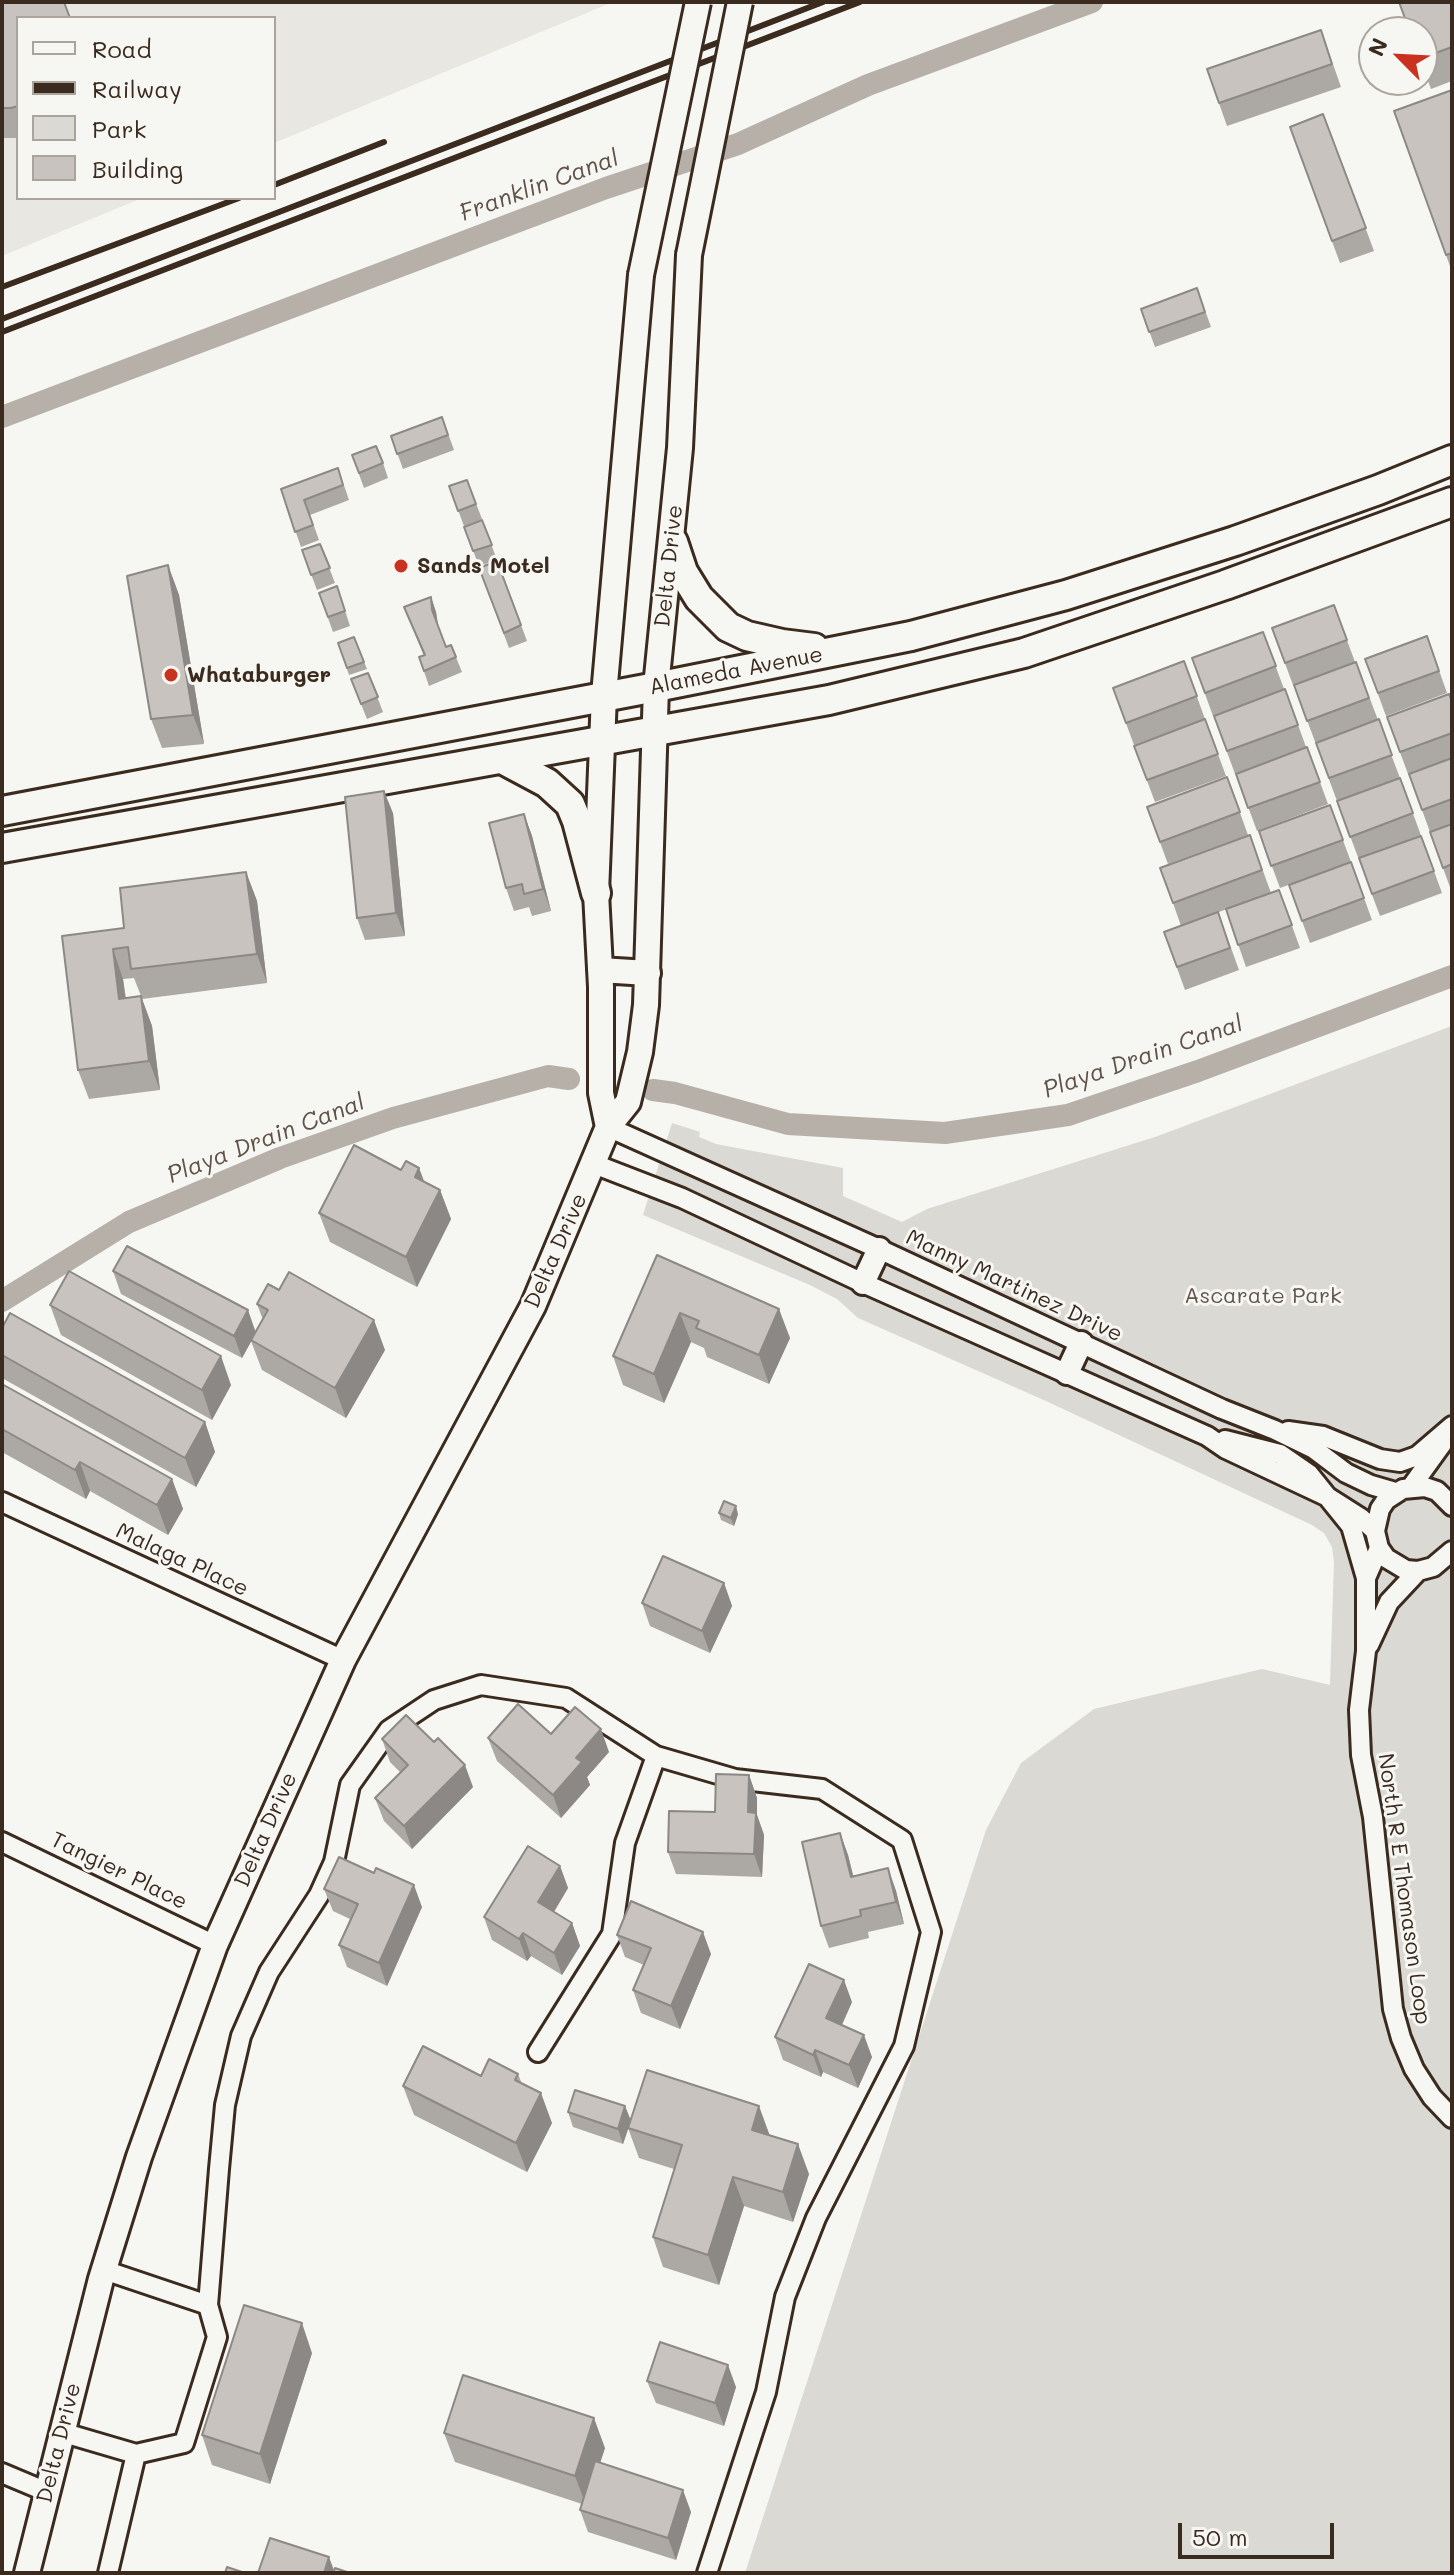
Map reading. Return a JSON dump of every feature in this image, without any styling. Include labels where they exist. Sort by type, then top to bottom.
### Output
[{"type":"main road","points":[[608,1127],[601,1093],[596,893],[604,695],[641,275],[698,2]]},
{"type":"main road","name":"Delta Drive","points":[[27,2573],[104,2270],[139,2157],[215,1945],[343,1660],[533,1306],[608,1127],[628,1102],[640,1052],[648,973],[656,687],[673,542],[689,255],[740,2]]},
{"type":"main road","name":"Alameda Avenue","points":[[2,811],[911,636],[1066,595],[1235,541],[1452,460]]},
{"type":"main road","name":"Alameda Avenue","points":[[2,848],[829,700],[1024,653],[1225,585],[1452,502]]},
{"type":"main road","points":[[673,542],[683,572],[699,598],[728,627],[747,636],[782,644],[839,651]]},
{"type":"main road","points":[[502,759],[547,783],[570,804],[596,893]]},
{"type":"main road","points":[[600,970],[648,973]]},
{"type":"street","name":"Manny Martinez Drive","points":[[608,1127],[1222,1409],[1275,1430],[1314,1449],[1346,1473],[1371,1485],[1403,1489],[1425,1487],[1437,1491],[1452,1506]]},
{"type":"street","points":[[594,1164],[682,1198],[863,1283],[1207,1436],[1226,1449],[1328,1497],[1361,1518],[1396,1565],[1452,1574]]},
{"type":"street","points":[[863,1283],[879,1249]]},
{"type":"street","points":[[1067,1373],[1081,1343]]},
{"type":"street","points":[[1275,1430],[1323,1436],[1380,1459],[1400,1462],[1417,1456],[1452,1427]]},
{"type":"street","points":[[1403,1489],[1452,1427]]},
{"type":"street","name":"North R E Thomason Loop","points":[[1403,1489],[1380,1509],[1377,1540],[1366,1578],[1366,1651],[1359,1710],[1361,1755],[1373,1817],[1393,2009],[1414,2069],[1432,2097],[1452,2118]]},
{"type":"street","points":[[1328,1497],[1351,1526],[1366,1578]]},
{"type":"street","name":"Malaga Place","points":[[2,1502],[343,1660]]},
{"type":"street","name":"North R E Thomason Loop","points":[[1366,1651],[1389,1602],[1452,1551]]},
{"type":"street","points":[[61,2432],[136,2454],[184,2443],[217,2337],[208,2305],[225,2105],[241,2036],[269,1972],[319,1895],[334,1862],[350,1785],[389,1730],[434,1700],[481,1685],[566,1698],[656,1756],[735,1779],[822,1789],[902,1840],[931,1932],[904,2046],[816,2218],[785,2297],[766,2392],[707,2573]]},
{"type":"street","points":[[538,2052],[612,1934],[625,1843],[656,1756]]},
{"type":"street","name":"Tangier Place","points":[[2,1842],[215,1945]]},
{"type":"street","points":[[104,2270],[208,2305]]},
{"type":"street","points":[[108,2573],[136,2454]]},
{"type":"street","points":[[2,2473],[47,2492]]},
{"type":"shaded area","points":[[2,2],[613,2],[276,142],[276,16],[16,16],[16,200],[137,200],[2,256]]},
{"type":"green space","name":"Ascarate Park","points":[[1452,1026],[1452,2573],[745,2573],[986,1830],[1021,1763],[1094,1709],[1262,1669],[1330,1685],[1334,1562],[1332,1547],[1324,1533],[1312,1525],[1046,1401],[858,1318],[837,1299],[810,1285],[643,1215],[672,1123],[700,1132],[699,1137],[716,1144],[843,1168],[843,1196],[902,1222],[927,1209],[1155,1137]]},
{"type":"building","points":[[2,2],[64,2],[69,16],[16,16],[16,107],[2,108]]},
{"type":"building","points":[[1399,2],[1452,2],[1452,47],[1438,52],[1438,16],[1404,16]]},
{"type":"building","points":[[1321,30],[1332,64],[1219,103],[1207,69]]},
{"type":"building","points":[[1452,90],[1452,253],[1446,255],[1394,111]]},
{"type":"building","points":[[1323,114],[1366,228],[1332,241],[1290,127]]},
{"type":"building","points":[[1197,288],[1205,312],[1149,332],[1141,309]]},
{"type":"building","points":[[442,417],[448,435],[397,454],[391,436]]},
{"type":"building","points":[[376,446],[383,463],[359,473],[352,455]]},
{"type":"building","points":[[338,468],[343,485],[304,500],[313,525],[295,532],[281,489]]},
{"type":"building","points":[[467,480],[476,504],[458,511],[449,486]]},
{"type":"building","points":[[482,520],[492,545],[473,551],[464,527]]},
{"type":"building","points":[[320,544],[330,568],[311,575],[302,550]]},
{"type":"building","points":[[497,561],[521,625],[504,633],[479,568]]},
{"type":"building","name":"Whataburger","points":[[168,565],[193,715],[151,719],[127,576]]},
{"type":"building","points":[[337,586],[345,611],[328,617],[319,593]]},
{"type":"building","points":[[431,597],[432,610],[446,647],[451,645],[456,657],[424,671],[419,657],[425,655],[404,607]]},
{"type":"building","points":[[1334,605],[1347,640],[1285,663],[1272,628]]},
{"type":"building","points":[[1263,632],[1276,666],[1205,693],[1192,658]]},
{"type":"building","points":[[1427,636],[1439,671],[1378,693],[1365,659]]},
{"type":"building","points":[[354,637],[364,662],[347,668],[338,643]]},
{"type":"building","points":[[1184,661],[1197,696],[1126,723],[1113,688]]},
{"type":"building","points":[[1356,662],[1369,698],[1307,721],[1294,685]]},
{"type":"building","points":[[368,673],[378,697],[361,704],[351,679]]},
{"type":"building","points":[[1285,689],[1298,725],[1227,751],[1214,716]]},
{"type":"building","points":[[1449,694],[1452,701],[1452,733],[1400,752],[1387,717]]},
{"type":"building","points":[[1205,719],[1218,754],[1147,780],[1134,746]]},
{"type":"building","points":[[1379,719],[1392,755],[1329,778],[1316,743]]},
{"type":"building","points":[[1307,747],[1320,782],[1248,808],[1236,774]]},
{"type":"building","points":[[1452,758],[1452,799],[1422,810],[1409,774]]},
{"type":"building","points":[[1227,777],[1240,812],[1160,842],[1147,807]]},
{"type":"building","points":[[1400,778],[1413,813],[1350,837],[1337,801]]},
{"type":"building","points":[[384,791],[396,913],[357,918],[345,797]]},
{"type":"building","points":[[1330,805],[1343,840],[1271,866],[1259,831]]},
{"type":"building","points":[[524,814],[543,889],[524,894],[522,884],[506,888],[489,823]]},
{"type":"building","points":[[1452,824],[1452,864],[1443,868],[1430,832]]},
{"type":"building","points":[[1250,835],[1262,870],[1173,903],[1160,868]]},
{"type":"building","points":[[1421,836],[1434,871],[1372,894],[1359,858]]},
{"type":"building","points":[[1351,862],[1364,898],[1302,921],[1289,885]]},
{"type":"building","points":[[246,872],[257,954],[131,969],[128,947],[113,949],[119,999],[141,996],[149,1061],[78,1070],[62,936],[124,928],[120,888]]},
{"type":"building","points":[[1279,890],[1292,925],[1238,945],[1226,909]]},
{"type":"building","points":[[1218,912],[1230,948],[1177,967],[1164,932]]},
{"type":"building","points":[[354,1145],[401,1170],[406,1161],[419,1168],[415,1177],[440,1190],[406,1257],[319,1213]]},
{"type":"building","points":[[127,1246],[248,1310],[234,1336],[113,1271]]},
{"type":"building","points":[[657,1255],[779,1309],[759,1355],[696,1328],[699,1321],[680,1313],[654,1374],[613,1356]]},
{"type":"building","points":[[69,1271],[221,1356],[202,1390],[50,1305]]},
{"type":"building","points":[[289,1272],[374,1320],[335,1388],[251,1340],[268,1310],[257,1304],[268,1284],[279,1290]]},
{"type":"building","points":[[10,1313],[205,1422],[185,1458],[2,1355],[2,1328]]},
{"type":"building","points":[[2,1384],[172,1479],[157,1505],[80,1462],[75,1470],[2,1429]]},
{"type":"building","points":[[724,1501],[736,1506],[731,1518],[719,1513]]},
{"type":"building","points":[[663,1556],[724,1583],[702,1631],[642,1603]]},
{"type":"building","points":[[518,1704],[551,1734],[575,1707],[601,1729],[576,1758],[582,1762],[553,1795],[488,1738]]},
{"type":"building","points":[[406,1715],[434,1742],[438,1738],[465,1765],[404,1826],[375,1798],[408,1765],[382,1739]]},
{"type":"building","points":[[716,1774],[749,1775],[748,1812],[756,1813],[754,1854],[668,1852],[669,1811],[715,1812]]},
{"type":"building","points":[[840,1833],[851,1877],[888,1868],[896,1902],[860,1910],[861,1916],[821,1926],[802,1842]]},
{"type":"building","points":[[528,1846],[560,1866],[538,1902],[572,1923],[554,1953],[523,1933],[519,1939],[484,1917]]},
{"type":"building","points":[[339,1857],[374,1873],[376,1868],[414,1885],[379,1963],[339,1945],[358,1904],[324,1889]]},
{"type":"building","points":[[631,1901],[703,1932],[671,2006],[633,1990],[651,1948],[617,1935]]},
{"type":"building","points":[[809,1964],[844,1980],[826,2018],[864,2035],[849,2065],[815,2050],[813,2055],[775,2037]]},
{"type":"building","points":[[423,2046],[481,2076],[489,2059],[518,2074],[515,2080],[541,2093],[516,2143],[403,2086]]},
{"type":"building","points":[[647,2070],[759,2106],[752,2130],[798,2144],[783,2192],[733,2177],[708,2255],[653,2237],[682,2145],[628,2128]]},
{"type":"building","points":[[575,2090],[625,2106],[618,2129],[568,2112]]},
{"type":"building","points":[[244,2305],[302,2323],[260,2454],[202,2435]]},
{"type":"building","points":[[660,2342],[728,2365],[715,2403],[647,2381]]},
{"type":"building","points":[[463,2375],[594,2418],[575,2476],[444,2433]]},
{"type":"building","points":[[595,2461],[683,2490],[668,2538],[580,2510]]},
{"type":"building","points":[[270,2538],[329,2557],[324,2573],[258,2573]]},
{"type":"building","points":[[227,2567],[245,2573],[225,2573]]},
{"type":"building","points":[[335,2568],[350,2573],[333,2573]]},
{"type":"waterway","name":"Franklin Canal","points":[[2,417],[606,188],[738,144],[868,85],[1092,2]]},
{"type":"waterway","name":"Playa Drain Canal","points":[[653,1090],[675,1093],[788,1124],[945,1133],[1068,1115],[1198,1071],[1452,976]]},
{"type":"waterway","name":"Playa Drain Canal","points":[[2,1301],[129,1222],[280,1158],[393,1118],[548,1076],[569,1079]]},
{"type":"railway","points":[[2,319],[823,2]]},
{"type":"railway","points":[[2,332],[860,2]]},
{"type":"railway","points":[[276,184],[384,142]]},
{"type":"railway","points":[[2,287],[234,200]]},
{"type":"place","name":"Sands Motel","points":[[401,566]]},
{"type":"place","name":"Whataburger","points":[[171,675]]}]
